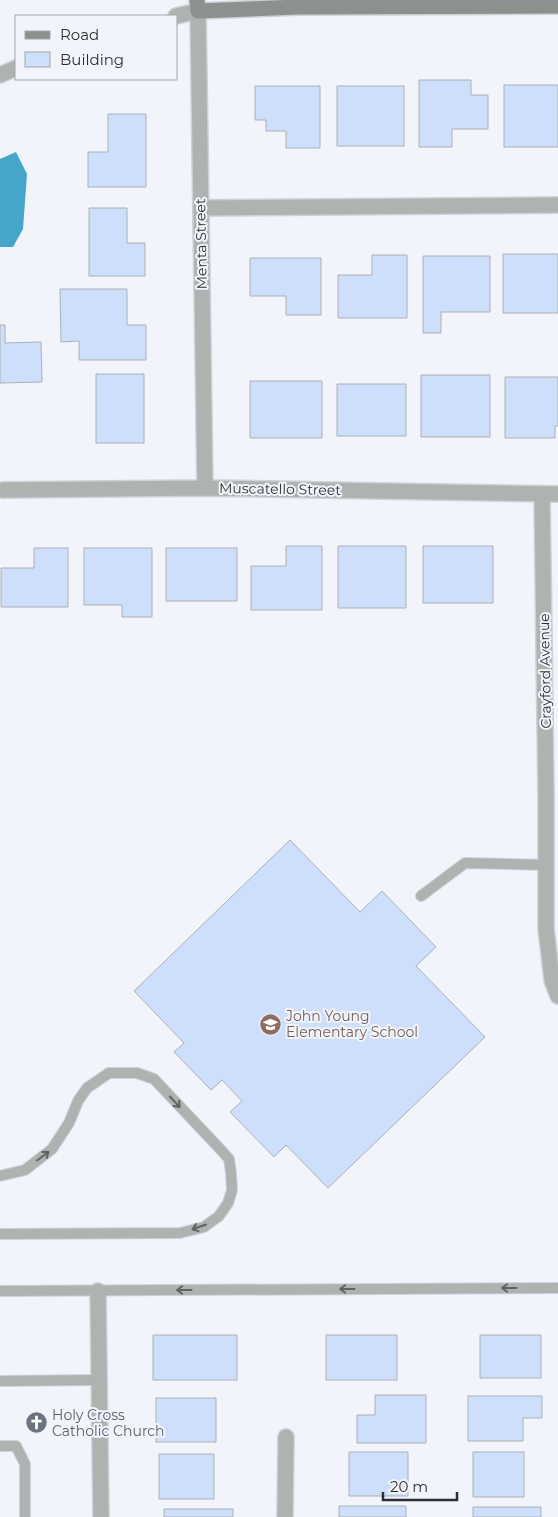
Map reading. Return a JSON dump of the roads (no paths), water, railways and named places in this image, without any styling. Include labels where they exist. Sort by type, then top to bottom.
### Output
[{"type":"street","points":[[178,15],[197,6],[558,6]]},
{"type":"street","name":"Menta Street","points":[[197,6],[205,488]]},
{"type":"street","points":[[0,75],[15,68]]},
{"type":"street","points":[[201,208],[558,205]]},
{"type":"street","name":"Muscatello Street","points":[[3,490],[205,488],[558,494]]},
{"type":"street","name":"Crayford Avenue","points":[[542,494],[552,794],[546,865],[546,928],[552,980],[558,996]]},
{"type":"street","points":[[98,1290],[101,1517]]},
{"type":"street","points":[[286,1438],[286,1517]]},
{"type":"lane","points":[[421,896],[465,863],[546,865]]},
{"type":"lane","points":[[0,1176],[25,1170],[52,1149],[69,1123],[78,1101],[87,1088],[110,1072],[138,1072],[154,1079],[229,1159],[232,1190],[228,1203],[219,1216],[204,1227],[180,1233],[0,1234]]},
{"type":"lane","points":[[0,1291],[558,1288]]},
{"type":"lane","points":[[0,1382],[99,1380]]},
{"type":"lane","points":[[0,1446],[16,1446],[26,1464],[26,1517]]},
{"type":"water","points":[[16,152],[27,174],[23,229],[13,247],[0,247],[0,159]]},
{"type":"place","name":"John Young Elementary School","points":[[270,1024]]},
{"type":"place","name":"Holy Cross Catholic Church","points":[[36,1423]]}]
